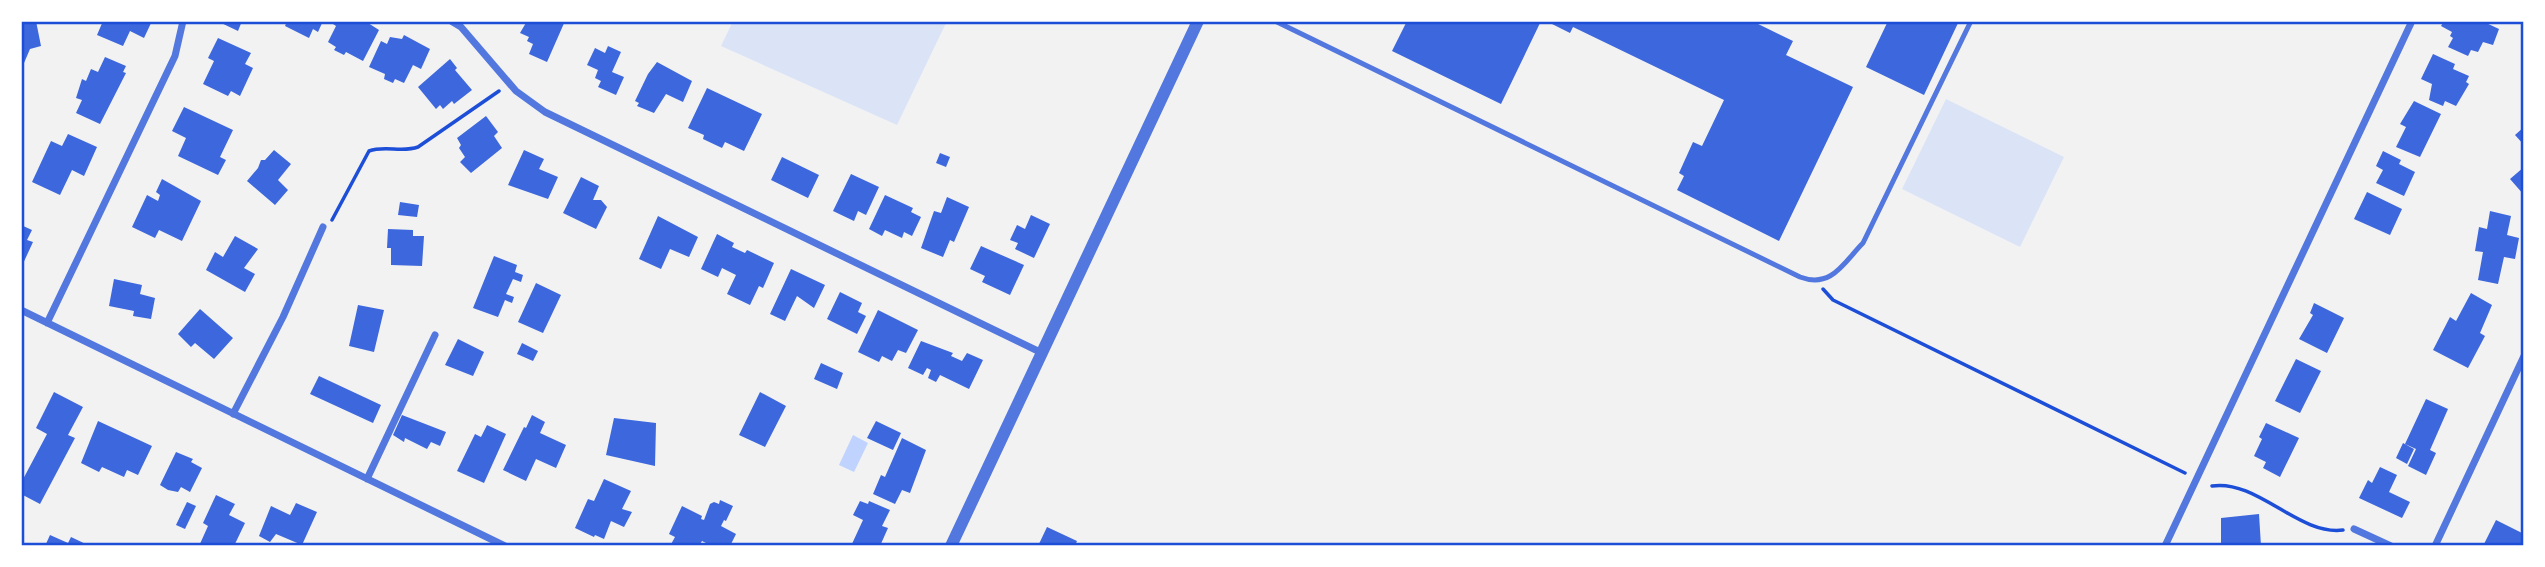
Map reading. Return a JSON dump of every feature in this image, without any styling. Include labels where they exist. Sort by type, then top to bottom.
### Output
[{"type":"street","points":[[47,323],[175,56],[183,21]]},
{"type":"street","points":[[450,21],[461,27],[522,97],[545,112],[1043,354]]},
{"type":"street","points":[[951,546],[1198,21]]},
{"type":"street","points":[[2165,546],[2412,21]]},
{"type":"street","points":[[233,414],[284,317],[323,227]]},
{"type":"street","points":[[21,310],[505,546]]},
{"type":"street","points":[[367,479],[435,335]]},
{"type":"street","points":[[2435,546],[2524,356]]},
{"type":"street","points":[[2354,529],[2391,546]]},
{"type":"lane","points":[[1275,21],[1800,277],[1817,281],[1833,276],[1841,270],[1863,243],[1970,21]]},
{"type":"path","points":[[323,227],[330,224],[369,151],[418,147],[509,83]]},
{"type":"path","points":[[1817,281],[1833,300],[2185,473]]},
{"type":"path","points":[[2212,486],[2224,485],[2240,489],[2329,531],[2354,529]]},
{"type":"shaded area","points":[[733,21],[947,21],[897,125],[721,46]]},
{"type":"shaded area","points":[[1946,99],[2064,157],[2020,247],[1902,189]]},
{"type":"water","points":[[853,435],[868,443],[854,472],[839,465]]},
{"type":"building","points":[[36,21],[41,46],[30,49],[21,70],[21,23]]},
{"type":"building","points":[[103,21],[152,21],[144,38],[130,31],[123,46],[97,35]]},
{"type":"building","points":[[217,21],[242,21],[238,31]]},
{"type":"building","points":[[287,21],[323,21],[318,32],[313,29],[309,38],[285,26]]},
{"type":"building","points":[[335,21],[365,21],[379,30],[363,61],[346,52],[344,55],[334,50],[336,47],[328,42],[336,26],[333,24]]},
{"type":"building","points":[[527,21],[565,21],[547,62],[529,54],[533,44],[527,41],[529,37],[520,33]]},
{"type":"building","points":[[1407,21],[1541,21],[1501,104],[1392,51]]},
{"type":"building","points":[[1546,21],[1752,21],[1793,41],[1786,55],[1853,87],[1779,241],[1677,190],[1684,176],[1679,173],[1693,142],[1702,146],[1724,100],[1573,27],[1570,33]]},
{"type":"building","points":[[1888,21],[1959,21],[1924,95],[1866,67]]},
{"type":"building","points":[[2444,21],[2482,21],[2499,29],[2493,45],[2483,42],[2478,52],[2471,50],[2468,56],[2448,47],[2453,38],[2450,36],[2452,32],[2441,26]]},
{"type":"building","points":[[404,35],[430,49],[421,69],[413,65],[404,83],[395,79],[393,83],[384,79],[385,74],[369,67],[381,41],[387,44],[390,37],[402,39]]},
{"type":"building","points":[[218,38],[251,53],[245,64],[253,68],[240,96],[231,91],[228,96],[203,84],[214,61],[208,58]]},
{"type":"building","points":[[608,46],[621,52],[612,72],[624,77],[616,95],[598,87],[601,81],[595,78],[598,70],[587,65],[595,48],[605,53]]},
{"type":"building","points":[[2433,54],[2455,64],[2453,69],[2469,76],[2466,82],[2469,84],[2456,106],[2445,101],[2443,106],[2429,100],[2432,84],[2421,79]]},
{"type":"building","points":[[105,57],[126,66],[123,72],[126,73],[100,124],[76,113],[82,100],[76,98],[82,79],[86,81],[91,69],[98,72]]},
{"type":"building","points":[[450,59],[457,68],[455,70],[472,90],[454,104],[452,101],[443,109],[440,105],[436,109],[418,87]]},
{"type":"building","points":[[657,62],[692,81],[683,102],[666,94],[654,113],[637,106],[639,103],[635,101]]},
{"type":"building","points":[[707,88],[762,114],[744,151],[725,142],[722,148],[688,128]]},
{"type":"building","points":[[2414,101],[2441,114],[2420,157],[2396,147],[2406,127],[2400,124]]},
{"type":"building","points":[[184,107],[233,130],[220,157],[226,160],[218,175],[178,156],[186,138],[172,131]]},
{"type":"building","points":[[486,116],[498,132],[494,136],[502,148],[471,173],[460,162],[465,157],[457,138]]},
{"type":"building","points":[[2524,127],[2524,145],[2515,135]]},
{"type":"building","points":[[68,134],[97,147],[84,176],[72,170],[60,195],[32,182],[51,141],[62,146]]},
{"type":"building","points":[[274,150],[291,164],[278,180],[288,190],[275,205],[247,181],[261,160],[265,160]]},
{"type":"building","points":[[524,150],[544,159],[539,169],[558,177],[548,199],[508,185]]},
{"type":"building","points":[[2383,151],[2401,160],[2399,164],[2415,172],[2404,196],[2376,183],[2383,170],[2376,166]]},
{"type":"building","points":[[940,153],[950,157],[946,167],[936,163]]},
{"type":"building","points":[[782,157],[819,175],[808,198],[771,180]]},
{"type":"building","points":[[2524,167],[2524,195],[2510,179]]},
{"type":"building","points":[[851,174],[879,187],[866,215],[858,211],[854,221],[833,211]]},
{"type":"building","points":[[581,177],[599,186],[593,200],[601,200],[607,207],[596,229],[563,213]]},
{"type":"building","points":[[162,179],[201,201],[182,241],[159,230],[155,238],[132,227],[147,195],[158,201],[160,195],[156,192]]},
{"type":"building","points":[[2367,192],[2402,209],[2390,235],[2354,219]]},
{"type":"building","points":[[885,195],[913,208],[911,212],[921,217],[912,236],[904,232],[902,238],[885,230],[882,236],[869,229]]},
{"type":"building","points":[[947,197],[969,207],[954,242],[950,240],[943,257],[921,248],[934,211],[941,213]]},
{"type":"building","points":[[400,202],[419,205],[417,217],[398,215]]},
{"type":"building","points":[[2490,211],[2511,216],[2507,235],[2519,238],[2515,259],[2504,257],[2498,284],[2478,280],[2483,252],[2475,251],[2479,227],[2487,229]]},
{"type":"building","points":[[1031,215],[1050,224],[1034,258],[1015,249],[1018,243],[1010,240],[1017,225],[1025,229]]},
{"type":"building","points":[[658,216],[698,237],[689,257],[670,249],[661,269],[639,259]]},
{"type":"building","points":[[21,225],[32,230],[27,240],[33,242],[21,268]]},
{"type":"building","points":[[388,229],[413,230],[413,236],[424,236],[422,266],[391,265],[391,248],[387,248]]},
{"type":"building","points":[[717,234],[734,243],[732,247],[745,253],[747,250],[774,263],[763,288],[759,286],[750,305],[727,294],[736,275],[722,268],[718,277],[701,269]]},
{"type":"building","points":[[235,236],[258,249],[244,268],[255,274],[245,292],[206,270],[215,252],[223,257]]},
{"type":"building","points":[[981,246],[1024,265],[1010,295],[982,282],[985,276],[970,269]]},
{"type":"building","points":[[494,256],[517,265],[515,272],[523,275],[521,282],[513,279],[506,294],[514,297],[512,303],[505,300],[498,317],[473,308]]},
{"type":"building","points":[[791,269],[825,285],[814,308],[797,296],[785,321],[770,314]]},
{"type":"building","points":[[114,279],[142,285],[140,294],[155,298],[151,319],[133,316],[134,311],[109,306]]},
{"type":"building","points":[[536,283],[561,295],[543,333],[518,322]]},
{"type":"building","points":[[840,292],[862,303],[858,312],[866,316],[857,334],[827,319]]},
{"type":"building","points":[[2471,293],[2492,305],[2480,333],[2485,336],[2468,368],[2433,350],[2450,317],[2456,321]]},
{"type":"building","points":[[2314,303],[2344,318],[2327,353],[2299,339],[2313,315],[2310,313]]},
{"type":"building","points":[[358,305],[384,310],[374,352],[349,346]]},
{"type":"building","points":[[200,309],[233,338],[214,359],[195,343],[191,347],[178,334]]},
{"type":"building","points":[[878,310],[918,330],[906,353],[898,350],[892,361],[882,356],[879,362],[858,352]]},
{"type":"building","points":[[458,339],[484,352],[473,376],[445,365]]},
{"type":"building","points":[[921,341],[953,353],[951,356],[962,361],[967,353],[983,360],[969,389],[940,375],[936,382],[928,378],[931,370],[927,368],[923,375],[908,368]]},
{"type":"building","points":[[522,343],[538,351],[533,361],[517,354]]},
{"type":"building","points":[[2296,359],[2321,371],[2300,413],[2275,401]]},
{"type":"building","points":[[821,363],[843,373],[837,389],[814,379]]},
{"type":"building","points":[[319,376],[381,405],[373,423],[310,394]]},
{"type":"building","points":[[54,392],[83,407],[68,435],[75,438],[40,504],[21,494],[21,483],[47,434],[36,428]]},
{"type":"building","points":[[760,392],[786,406],[765,447],[739,435]]},
{"type":"building","points":[[2426,399],[2448,409],[2430,450],[2436,453],[2426,475],[2408,466],[2416,449],[2405,444]]},
{"type":"building","points":[[402,415],[446,432],[440,446],[431,442],[427,449],[405,438],[404,442],[393,435]]},
{"type":"building","points":[[532,415],[545,422],[540,433],[566,445],[556,468],[536,459],[526,481],[503,470]]},
{"type":"building","points":[[614,418],[656,423],[655,466],[606,455]]},
{"type":"building","points":[[98,421],[152,446],[138,475],[127,470],[124,477],[102,467],[99,472],[81,463]]},
{"type":"building","points":[[876,421],[901,433],[893,450],[867,438]]},
{"type":"building","points":[[2266,423],[2299,438],[2280,477],[2263,468],[2266,462],[2254,456]]},
{"type":"building","points":[[487,425],[506,434],[484,483],[457,471],[475,434],[481,437]]},
{"type":"building","points":[[902,438],[926,450],[910,493],[902,490],[895,504],[873,494],[881,475],[885,477]]},
{"type":"building","points":[[2403,443],[2414,449],[2407,464],[2396,458]]},
{"type":"building","points":[[176,452],[193,459],[191,462],[202,468],[190,492],[181,487],[178,492],[168,490],[160,485]]},
{"type":"building","points":[[2380,467],[2397,475],[2389,492],[2410,502],[2402,518],[2359,498],[2368,480],[2372,483]]},
{"type":"building","points":[[604,479],[631,491],[622,509],[632,512],[624,527],[611,521],[604,539],[575,528],[588,499],[594,501]]},
{"type":"building","points":[[216,495],[235,504],[229,515],[245,523],[234,546],[199,546],[208,526],[203,523]]},
{"type":"building","points":[[720,500],[733,506],[721,526],[736,534],[730,546],[712,546],[702,541],[699,546],[670,546],[675,537],[669,534],[682,506],[702,516],[701,519],[704,520],[710,504],[719,504]]},
{"type":"building","points":[[860,501],[868,504],[869,501],[890,510],[882,526],[888,528],[880,546],[851,546],[863,520],[853,515]]},
{"type":"building","points":[[187,502],[196,506],[185,529],[176,525]]},
{"type":"building","points":[[296,503],[317,512],[302,545],[276,534],[270,542],[259,536],[271,506],[290,515]]},
{"type":"building","points":[[2259,514],[2261,546],[2221,546],[2221,518]]},
{"type":"building","points":[[2496,520],[2524,534],[2524,546],[2483,546]]},
{"type":"building","points":[[1047,527],[1077,541],[1075,546],[1038,546]]},
{"type":"building","points":[[50,535],[68,543],[71,537],[90,546],[45,546]]}]
